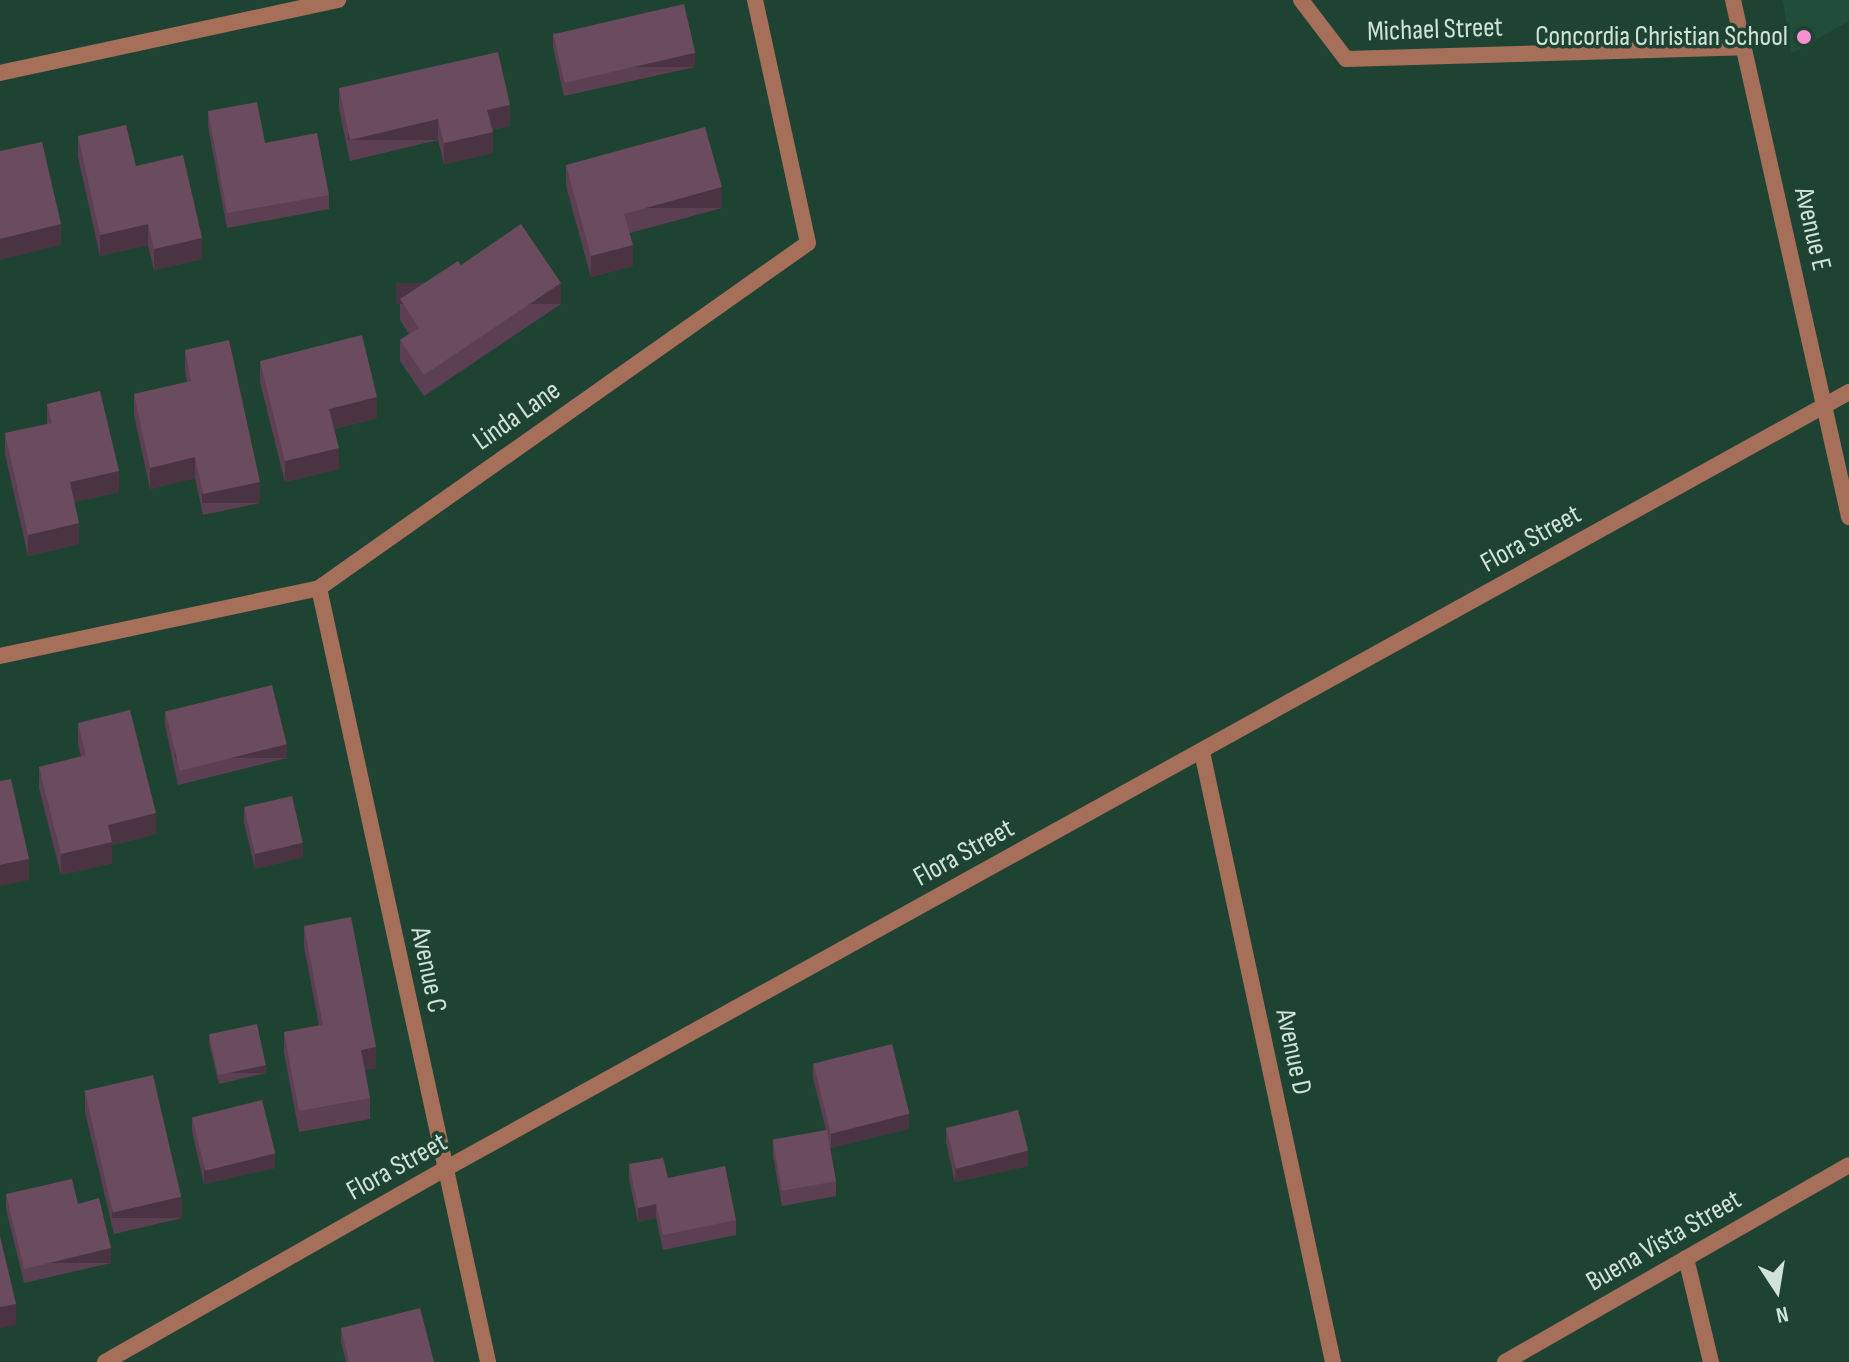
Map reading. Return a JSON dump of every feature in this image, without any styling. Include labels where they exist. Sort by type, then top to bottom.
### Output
[{"type":"street","points":[[0,73],[338,0]]},
{"type":"street","name":"Linda Lane","points":[[0,656],[319,588],[808,243],[755,0]]},
{"type":"street","name":"Michael Street","points":[[1301,0],[1346,59],[1744,47]]},
{"type":"street","name":"Avenue E","points":[[1733,0],[1849,517]]},
{"type":"street","name":"Flora Street","points":[[105,1362],[445,1169],[1849,392]]},
{"type":"street","name":"Avenue C","points":[[319,588],[488,1362]]},
{"type":"street","name":"Avenue D","points":[[1202,752],[1333,1362]]},
{"type":"street","name":"Buena Vista Street","points":[[1505,1362],[1849,1165]]},
{"type":"street","points":[[1686,1258],[1711,1362]]},
{"type":"shaded area","name":"Concordia Christian School","points":[[1783,0],[1849,0],[1849,21],[1791,54]]},
{"type":"building","points":[[684,4],[695,53],[565,83],[553,34]]},
{"type":"building","points":[[498,52],[510,105],[487,110],[493,132],[444,143],[438,119],[350,140],[339,88]]},
{"type":"building","points":[[257,102],[265,143],[317,133],[329,195],[227,213],[208,111]]},
{"type":"building","points":[[126,125],[136,166],[183,155],[202,238],[154,249],[148,224],[100,235],[78,136]]},
{"type":"building","points":[[705,127],[722,187],[624,214],[633,245],[591,256],[566,165]]},
{"type":"building","points":[[42,142],[61,224],[0,239],[0,151]]},
{"type":"building","points":[[521,224],[561,283],[424,375],[400,340],[419,328],[400,299],[458,261],[461,265]]},
{"type":"building","points":[[362,335],[377,397],[329,409],[339,448],[285,461],[260,361]]},
{"type":"building","points":[[229,340],[260,482],[203,494],[195,457],[150,468],[134,394],[191,381],[185,350]]},
{"type":"building","points":[[100,391],[119,471],[70,482],[79,523],[28,535],[5,433],[52,423],[47,404]]},
{"type":"building","points":[[272,685],[287,744],[180,771],[165,712]]},
{"type":"building","points":[[130,710],[156,813],[108,825],[112,842],[61,854],[39,767],[86,755],[78,723]]},
{"type":"building","points":[[11,779],[29,859],[0,865],[0,781]]},
{"type":"building","points":[[292,796],[303,843],[255,854],[244,807]]},
{"type":"building","points":[[351,917],[376,1047],[361,1050],[370,1098],[299,1111],[284,1032],[323,1025],[304,926]]},
{"type":"building","points":[[257,1024],[266,1065],[218,1075],[209,1034]]},
{"type":"building","points":[[892,1044],[909,1114],[831,1133],[813,1064]]},
{"type":"building","points":[[153,1075],[181,1197],[113,1213],[85,1091]]},
{"type":"building","points":[[262,1100],[275,1153],[205,1171],[192,1117]]},
{"type":"building","points":[[1018,1110],[1028,1151],[956,1169],[946,1128]]},
{"type":"building","points":[[827,1130],[836,1181],[782,1191],[773,1140]]},
{"type":"building","points":[[663,1158],[668,1178],[725,1166],[736,1220],[663,1235],[656,1204],[638,1208],[629,1164]]},
{"type":"building","points":[[72,1179],[78,1204],[99,1198],[111,1248],[24,1269],[6,1194]]},
{"type":"building","points":[[0,1236],[16,1304],[0,1307]]},
{"type":"building","points":[[420,1308],[434,1362],[349,1362],[341,1328]]},
{"type":"place","name":"Concordia Christian School","points":[[1804,37]]}]
